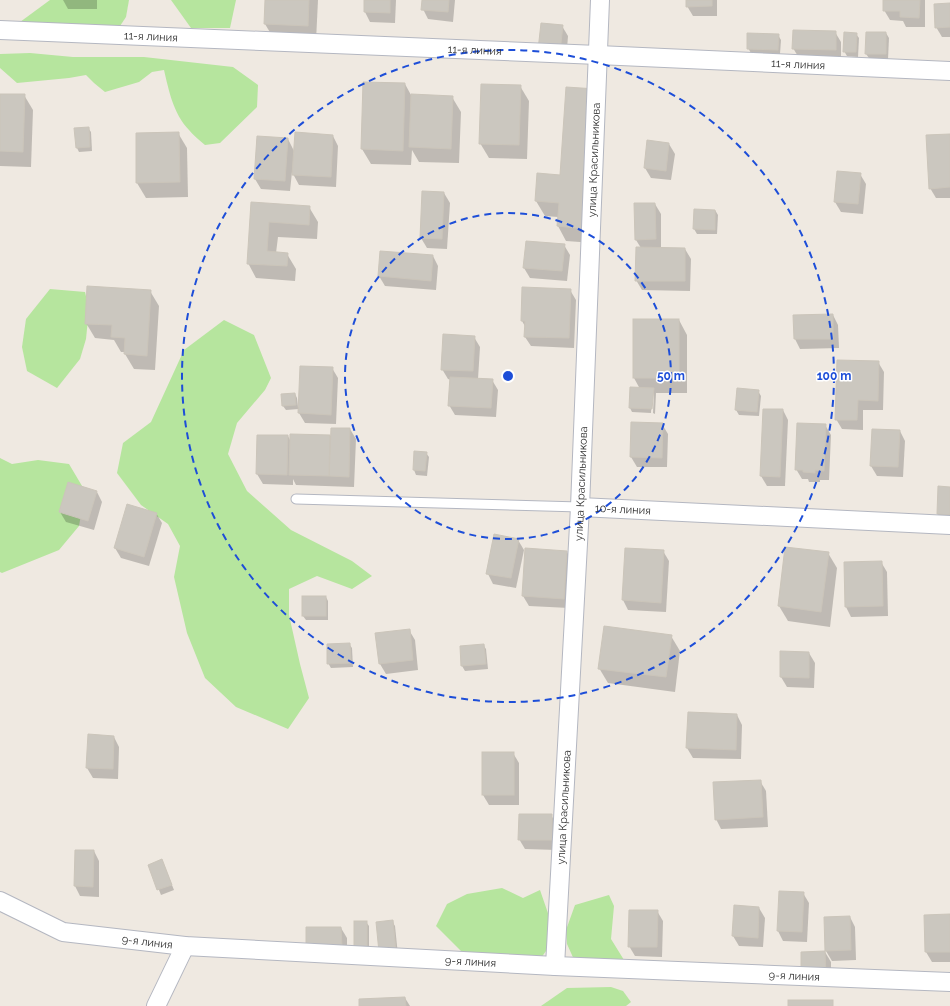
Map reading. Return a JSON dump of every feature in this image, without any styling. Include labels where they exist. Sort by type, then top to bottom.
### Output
[{"type":"street","name":"улица Красильникова","points":[[555,966],[580,507],[600,0]]},
{"type":"street","name":"11-я линия","points":[[0,30],[950,71]]},
{"type":"street","name":"10-я линия","points":[[580,507],[950,525]]},
{"type":"street","name":"9-я линия","points":[[0,901],[64,932],[184,946],[555,966],[950,982]]},
{"type":"street","points":[[156,1006],[184,946]]},
{"type":"lane","name":"10-я линия","points":[[296,499],[580,507]]},
{"type":"green space","points":[[50,0],[129,0],[126,17],[118,29],[1,36]]},
{"type":"green space","points":[[171,0],[236,0],[230,28],[191,28]]},
{"type":"green space","points":[[30,53],[73,57],[144,57],[233,67],[258,85],[257,107],[220,143],[205,145],[191,132],[175,109],[164,70],[152,72],[139,82],[105,92],[86,75],[17,83],[0,68],[0,54]]},
{"type":"green space","points":[[50,289],[85,292],[89,309],[86,339],[80,359],[57,388],[27,371],[22,347],[26,319]]},
{"type":"green space","points":[[224,320],[254,335],[271,378],[265,390],[237,423],[228,454],[247,491],[291,530],[352,561],[372,576],[352,589],[317,576],[289,589],[289,615],[309,698],[288,729],[236,707],[205,678],[187,633],[174,577],[180,546],[168,524],[141,505],[117,473],[123,443],[151,422],[184,350]]},
{"type":"green space","points":[[0,458],[12,464],[38,460],[69,464],[85,491],[79,526],[59,550],[2,573],[0,572]]},
{"type":"green space","points":[[502,888],[523,898],[540,890],[550,919],[551,944],[536,965],[462,952],[436,926],[447,904],[467,894]]},
{"type":"green space","points":[[609,895],[614,906],[611,939],[624,960],[576,964],[567,944],[566,930],[575,905]]},
{"type":"green space","points":[[611,987],[623,991],[631,1002],[626,1006],[541,1006],[567,988]]},
{"type":"building","points":[[265,0],[309,0],[308,26],[264,24]]},
{"type":"building","points":[[364,0],[390,0],[390,13],[364,12]]},
{"type":"building","points":[[422,0],[449,0],[448,12],[421,10]]},
{"type":"building","points":[[686,0],[712,0],[712,6],[686,7]]},
{"type":"building","points":[[883,0],[920,0],[919,18],[900,17],[900,11],[883,11]]},
{"type":"building","points":[[950,3],[950,27],[935,28],[934,4]]},
{"type":"building","points":[[541,23],[563,25],[560,52],[538,50]]},
{"type":"building","points":[[793,30],[836,31],[836,50],[792,49]]},
{"type":"building","points":[[844,32],[857,33],[856,52],[843,52]]},
{"type":"building","points":[[866,32],[886,32],[886,54],[865,54]]},
{"type":"building","points":[[747,33],[779,34],[778,50],[747,49]]},
{"type":"building","points":[[363,82],[405,83],[403,151],[361,149]]},
{"type":"building","points":[[481,84],[521,85],[519,145],[479,144]]},
{"type":"building","points":[[566,87],[596,89],[586,229],[557,226],[559,203],[535,201],[537,173],[560,175]]},
{"type":"building","points":[[0,94],[25,94],[23,152],[0,151]]},
{"type":"building","points":[[411,94],[453,96],[451,149],[409,147]]},
{"type":"building","points":[[89,127],[90,147],[76,148],[74,128]]},
{"type":"building","points":[[179,132],[180,182],[136,183],[136,133]]},
{"type":"building","points":[[295,132],[333,135],[331,177],[292,175]]},
{"type":"building","points":[[950,134],[950,187],[929,189],[926,135]]},
{"type":"building","points":[[257,136],[288,138],[285,181],[254,179]]},
{"type":"building","points":[[647,140],[669,143],[666,171],[644,168]]},
{"type":"building","points":[[837,171],[861,173],[858,204],[834,202]]},
{"type":"building","points":[[422,191],[444,192],[442,239],[420,238]]},
{"type":"building","points":[[251,202],[310,206],[309,225],[269,222],[267,251],[288,253],[287,266],[247,264]]},
{"type":"building","points":[[634,203],[655,203],[656,239],[635,240]]},
{"type":"building","points":[[694,209],[715,210],[715,230],[693,229]]},
{"type":"building","points":[[526,241],[565,244],[562,271],[523,268]]},
{"type":"building","points":[[636,247],[685,248],[685,281],[635,281]]},
{"type":"building","points":[[380,251],[433,255],[431,281],[378,276]]},
{"type":"building","points":[[87,286],[151,290],[147,356],[124,354],[125,338],[111,337],[112,325],[85,324]]},
{"type":"building","points":[[522,287],[571,289],[569,338],[524,337],[525,321],[521,321]]},
{"type":"building","points":[[833,314],[833,339],[794,339],[793,315]]},
{"type":"building","points":[[633,319],[679,319],[679,378],[633,378]]},
{"type":"building","points":[[443,334],[475,336],[473,371],[441,370]]},
{"type":"building","points":[[837,360],[879,361],[878,401],[858,400],[857,420],[835,420]]},
{"type":"building","points":[[300,366],[333,367],[331,415],[298,413]]},
{"type":"building","points":[[450,377],[493,379],[491,408],[448,406]]},
{"type":"building","points":[[630,387],[654,388],[652,409],[629,408]]},
{"type":"building","points":[[737,388],[759,390],[757,412],[735,410]]},
{"type":"building","points":[[295,393],[296,405],[282,406],[281,394]]},
{"type":"building","points":[[763,409],[783,409],[780,477],[760,476]]},
{"type":"building","points":[[631,422],[663,423],[662,458],[630,457]]},
{"type":"building","points":[[797,423],[826,424],[824,471],[815,470],[815,473],[795,470]]},
{"type":"building","points":[[331,428],[350,428],[349,477],[329,476]]},
{"type":"building","points":[[872,429],[900,430],[898,467],[870,466]]},
{"type":"building","points":[[290,434],[330,435],[329,476],[289,475]]},
{"type":"building","points":[[257,435],[288,435],[287,475],[256,474]]},
{"type":"building","points":[[414,451],[427,452],[425,471],[413,470]]},
{"type":"building","points":[[68,482],[97,491],[88,521],[59,512]]},
{"type":"building","points":[[938,486],[950,487],[950,515],[937,514]]},
{"type":"building","points":[[127,504],[157,513],[144,557],[114,548]]},
{"type":"building","points":[[494,534],[519,539],[511,578],[486,574]]},
{"type":"building","points":[[785,547],[829,552],[821,612],[778,606]]},
{"type":"building","points":[[525,548],[567,551],[564,599],[522,596]]},
{"type":"building","points":[[625,548],[664,550],[661,603],[622,600]]},
{"type":"building","points":[[882,561],[883,606],[845,607],[844,562]]},
{"type":"building","points":[[302,596],[326,596],[326,616],[302,616]]},
{"type":"building","points":[[604,626],[672,635],[666,677],[598,669]]},
{"type":"building","points":[[410,629],[413,660],[379,664],[375,633]]},
{"type":"building","points":[[350,643],[351,663],[327,664],[327,644]]},
{"type":"building","points":[[484,644],[486,664],[461,666],[460,646]]},
{"type":"building","points":[[780,651],[809,652],[809,678],[780,677]]},
{"type":"building","points":[[688,712],[737,714],[736,750],[686,748]]},
{"type":"building","points":[[88,734],[114,736],[113,769],[86,768]]},
{"type":"building","points":[[482,752],[514,752],[514,795],[482,795]]},
{"type":"building","points":[[761,780],[763,817],[715,820],[713,782]]},
{"type":"building","points":[[519,814],[552,814],[552,840],[518,840]]},
{"type":"building","points":[[75,850],[94,850],[93,887],[74,886]]},
{"type":"building","points":[[162,859],[172,885],[157,890],[148,865]]},
{"type":"building","points":[[779,891],[804,892],[802,932],[777,931]]},
{"type":"building","points":[[734,905],[759,907],[758,938],[732,936]]},
{"type":"building","points":[[629,910],[658,910],[657,947],[628,947]]},
{"type":"building","points":[[950,914],[950,952],[925,952],[924,915]]},
{"type":"building","points":[[850,916],[851,950],[825,951],[824,917]]},
{"type":"building","points":[[393,920],[396,951],[379,952],[376,922]]},
{"type":"building","points":[[354,921],[367,921],[367,949],[354,949]]},
{"type":"building","points":[[306,927],[341,927],[342,946],[306,946]]},
{"type":"building","points":[[825,951],[826,975],[801,976],[801,952]]},
{"type":"building","points":[[405,997],[406,1006],[359,1006],[359,999]]},
{"type":"building","points":[[788,1000],[833,1000],[833,1006],[788,1006]]}]
